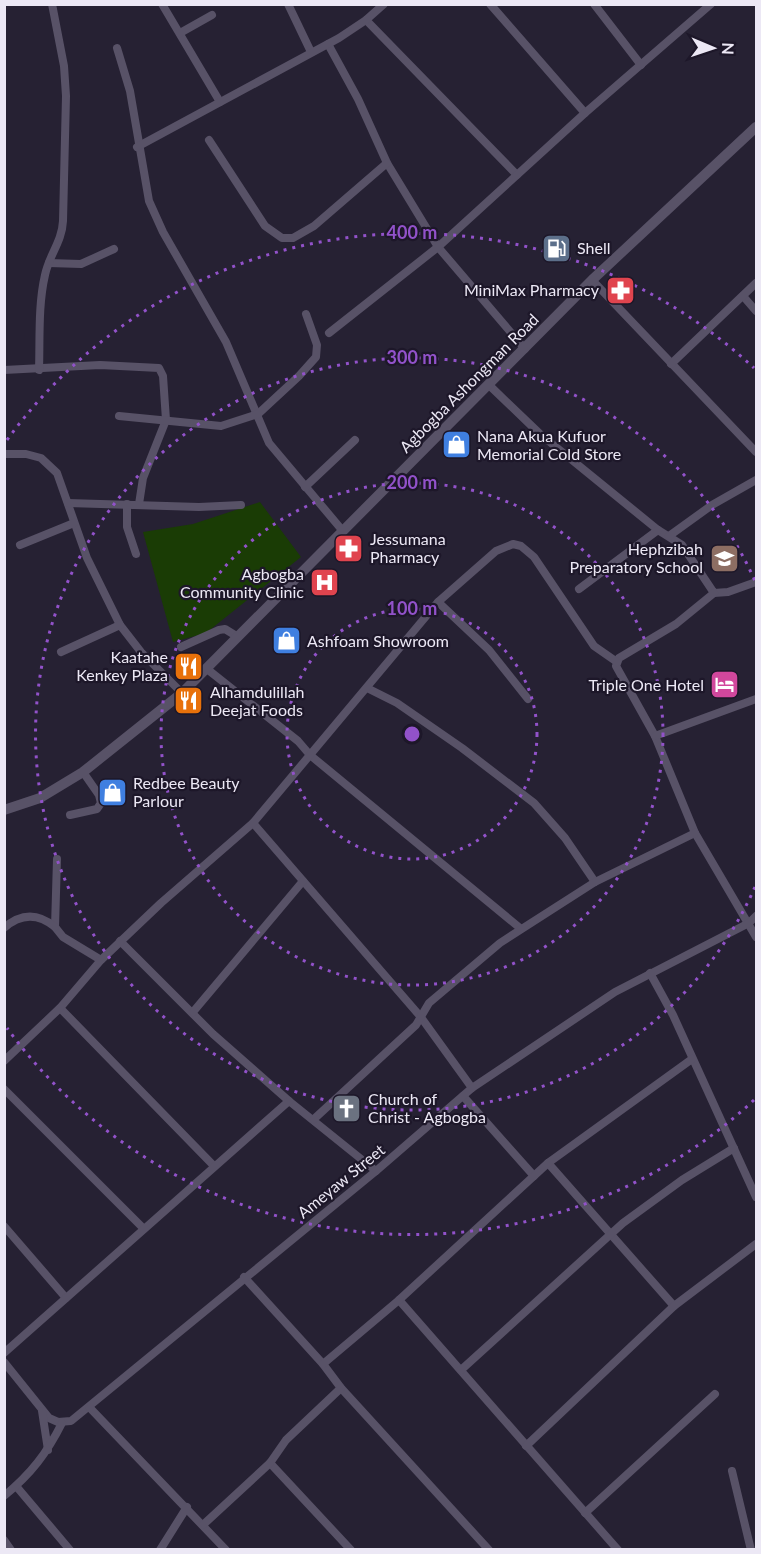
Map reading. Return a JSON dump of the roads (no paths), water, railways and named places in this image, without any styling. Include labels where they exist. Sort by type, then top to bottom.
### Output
[{"type":"street","points":[[39,370],[43,284],[49,263],[63,232],[66,96],[64,66],[52,4]]},
{"type":"street","points":[[162,4],[220,102]]},
{"type":"street","points":[[288,4],[311,52]]},
{"type":"street","points":[[137,147],[328,44],[366,20],[384,4]]},
{"type":"street","points":[[489,4],[585,113]]},
{"type":"street","points":[[594,4],[641,65]]},
{"type":"street","points":[[328,333],[438,247],[585,113],[711,4]]},
{"type":"street","points":[[180,33],[212,15]]},
{"type":"street","points":[[366,20],[517,176]]},
{"type":"street","points":[[328,44],[358,99],[387,163],[438,247],[525,349]]},
{"type":"street","points":[[117,48],[130,91],[137,147],[149,201],[163,232],[226,342],[277,456],[342,531]]},
{"type":"street","name":"Agbogba Ashongman Road","points":[[4,810],[40,798],[83,772],[182,693],[592,280],[756,127]]},
{"type":"street","points":[[208,140],[265,226],[282,238],[293,238],[314,226],[387,163]]},
{"type":"street","points":[[49,263],[81,264],[114,249]]},
{"type":"street","points":[[592,280],[756,452]]},
{"type":"street","points":[[671,364],[756,283]]},
{"type":"street","points":[[742,296],[756,311]]},
{"type":"street","points":[[119,416],[221,426],[258,414],[316,357],[317,345],[306,314]]},
{"type":"street","points":[[4,370],[39,370],[100,365],[155,366],[163,376],[166,420],[143,478],[139,504]]},
{"type":"street","points":[[489,385],[540,434],[690,554],[714,594]]},
{"type":"street","points":[[305,487],[355,440]]},
{"type":"street","points":[[4,454],[26,454],[51,464],[57,473],[98,586],[120,625],[141,652],[182,693]]},
{"type":"street","points":[[669,537],[712,505],[756,480]]},
{"type":"street","points":[[68,502],[199,507],[241,505]]},
{"type":"street","points":[[127,504],[127,527],[136,554]]},
{"type":"street","points":[[20,545],[74,523]]},
{"type":"street","points":[[579,589],[658,530]]},
{"type":"street","points":[[4,1061],[60,1008],[120,941],[160,903],[253,824],[438,602],[496,551],[513,544],[521,546],[534,557],[594,646],[617,662]]},
{"type":"street","points":[[756,582],[728,592],[714,594],[676,624],[632,649],[617,662],[617,671],[655,736],[695,833],[756,937]]},
{"type":"street","points":[[438,602],[489,650],[528,699]]},
{"type":"street","points":[[61,652],[120,625]]},
{"type":"street","points":[[181,647],[219,630],[225,629],[238,637]]},
{"type":"street","points":[[207,669],[298,741],[310,755],[520,928]]},
{"type":"street","points":[[367,688],[397,703],[527,797],[566,838],[595,882]]},
{"type":"street","points":[[655,736],[756,699]]},
{"type":"street","points":[[70,815],[97,809],[101,803],[99,795],[83,772]]},
{"type":"street","points":[[253,824],[420,1016],[472,1088]]},
{"type":"street","points":[[314,1119],[416,1025],[429,1003],[447,986],[520,928],[595,882],[695,833]]},
{"type":"street","points":[[56,927],[57,859]]},
{"type":"street","points":[[192,1012],[303,880]]},
{"type":"street","points":[[4,928],[29,915],[41,917],[56,927],[63,937],[101,960]]},
{"type":"street","name":"Ameyaw Street","points":[[62,1422],[71,1421],[90,1408],[115,1383],[376,1171],[472,1088],[615,992],[749,923],[756,916]]},
{"type":"street","points":[[120,941],[192,1012],[289,1101],[376,1171]]},
{"type":"street","points":[[650,973],[673,1015],[756,1197]]},
{"type":"street","points":[[60,1008],[214,1166]]},
{"type":"street","points":[[323,1364],[399,1300],[548,1163],[692,1059]]},
{"type":"street","points":[[4,1089],[143,1228]]},
{"type":"street","points":[[463,1096],[534,1176]]},
{"type":"street","points":[[4,1353],[289,1101]]},
{"type":"street","points":[[461,1370],[610,1234],[682,1180],[734,1148]]},
{"type":"street","points":[[548,1163],[674,1306]]},
{"type":"street","points":[[4,1226],[66,1298]]},
{"type":"street","points":[[526,1446],[674,1306],[756,1244]]},
{"type":"street","points":[[244,1277],[323,1364],[341,1388],[489,1550]]},
{"type":"street","points":[[399,1300],[618,1550]]},
{"type":"street","points":[[4,1362],[49,1418],[62,1422],[48,1450],[35,1469],[4,1496]]},
{"type":"street","points":[[204,1524],[270,1463],[286,1440],[341,1388]]},
{"type":"street","points":[[585,1513],[715,1394]]},
{"type":"street","points":[[90,1408],[204,1524],[226,1550]]},
{"type":"street","points":[[42,1409],[48,1450]]},
{"type":"street","points":[[270,1463],[351,1550]]},
{"type":"street","points":[[732,1471],[751,1550]]},
{"type":"street","points":[[16,1486],[70,1550]]},
{"type":"street","points":[[160,1550],[187,1507]]},
{"type":"street","points":[[4,1540],[11,1550]]},
{"type":"place","name":"Shell","points":[[556,248]]},
{"type":"place","name":"MiniMax Pharmacy","points":[[620,290]]},
{"type":"place","name":"Nana Akua Kufuor Memorial Cold Store","points":[[456,445]]},
{"type":"place","name":"Jessumana Pharmacy","points":[[349,548]]},
{"type":"place","name":"Hephzibah Preparatory School","points":[[724,558]]},
{"type":"place","name":"Agbogba Community Clinic","points":[[325,583]]},
{"type":"place","name":"Ashfoam Showroom","points":[[286,641]]},
{"type":"place","name":"Kaatahe Kenkey Plaza","points":[[189,666]]},
{"type":"place","name":"Triple One Hotel","points":[[725,685]]},
{"type":"place","name":"Alhamdulillah Deejat Foods","points":[[189,701]]},
{"type":"place","name":"Redbee Beauty Parlour","points":[[112,792]]},
{"type":"place","name":"Church of Christ - Agbogba","points":[[347,1108]]}]
